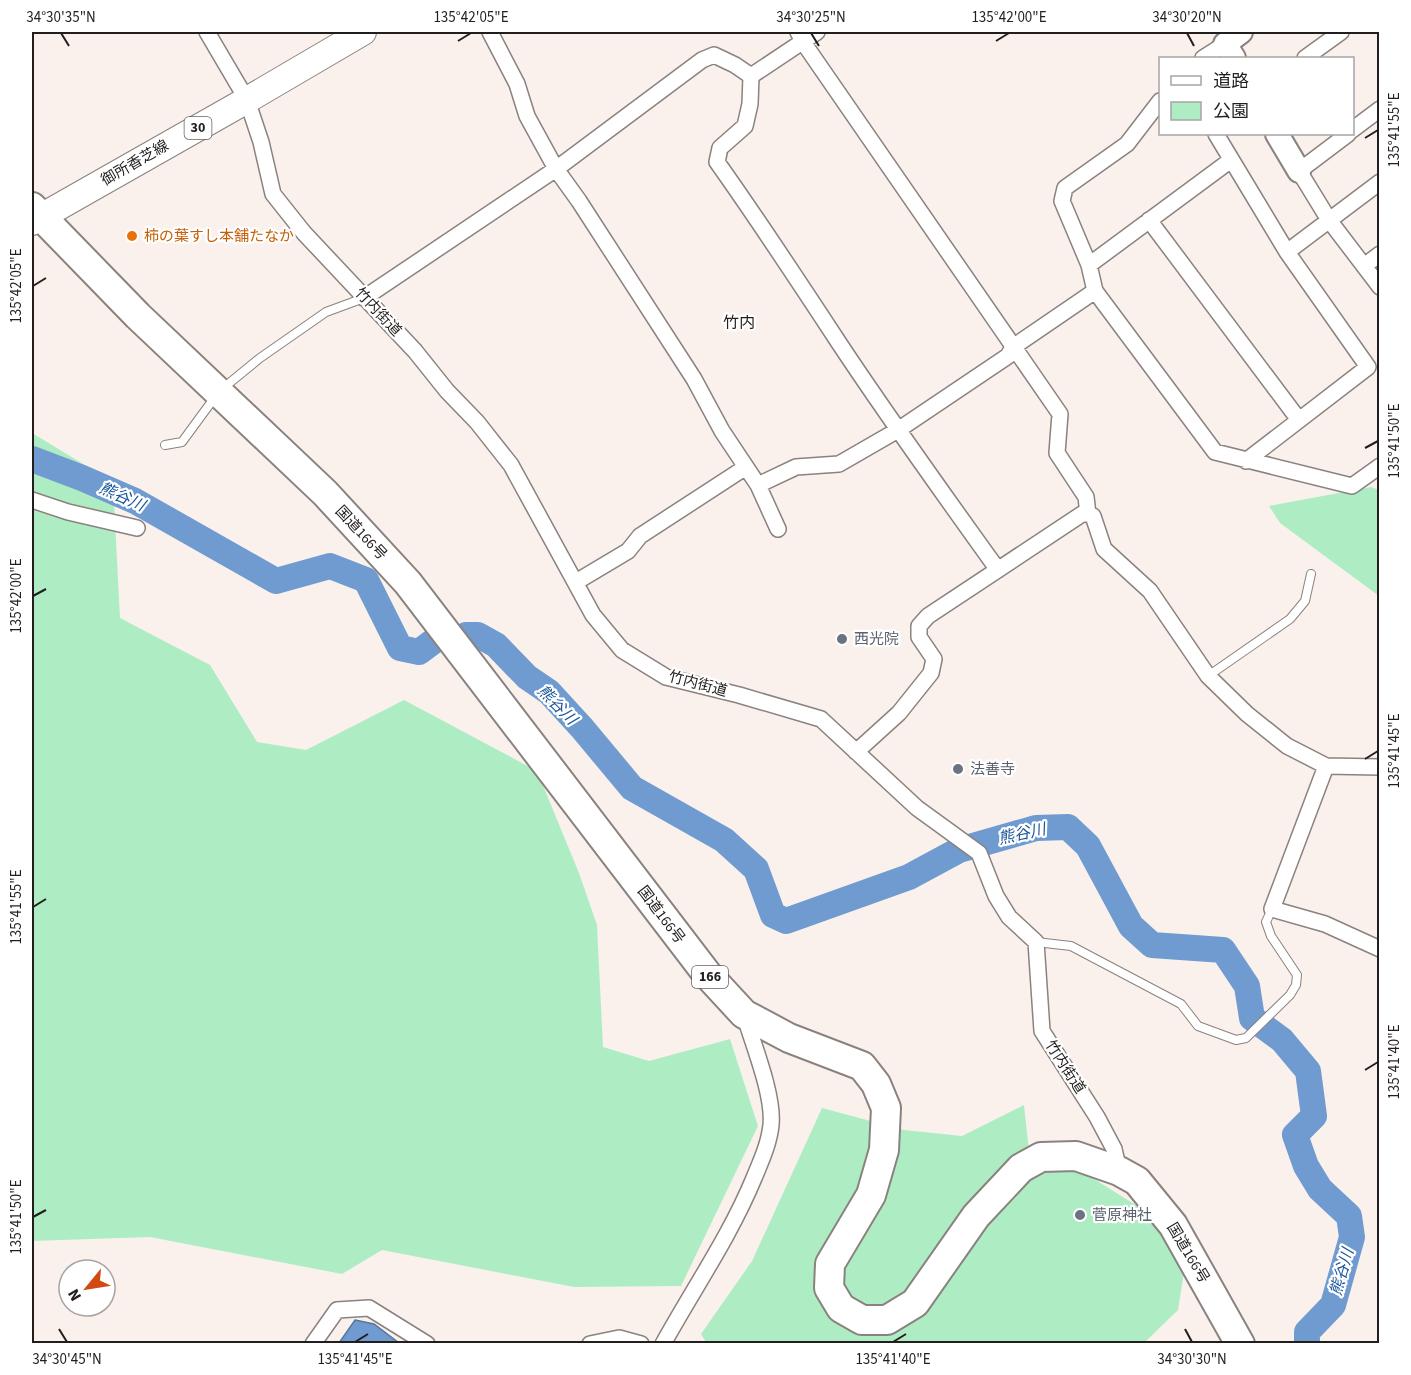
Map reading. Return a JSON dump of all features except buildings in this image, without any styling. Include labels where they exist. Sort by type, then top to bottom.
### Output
[{"type":"highway","name":"国道166号","points":[[35,215],[325,493],[408,584],[707,974],[744,1014],[789,1038],[862,1066],[876,1084],[886,1108],[884,1150],[871,1194],[830,1264],[830,1288],[842,1308],[862,1320],[887,1320],[915,1303],[976,1216],[1021,1168],[1041,1157],[1076,1156],[1119,1171],[1137,1181],[1173,1225],[1240,1344]]},
{"type":"main road","name":"御所香芝線","points":[[35,215],[247,100],[363,32]]},
{"type":"street","name":"竹内街道","points":[[207,32],[247,100],[261,142],[273,194],[304,233],[415,351],[511,465],[592,615],[622,650],[666,677],[739,694],[821,719],[917,808],[974,849],[996,896],[1009,917],[1036,942],[1042,1031],[1098,1117],[1114,1149],[1119,1171]]},
{"type":"street","points":[[490,32],[517,84],[527,116],[556,170],[579,201],[694,380],[722,431],[758,485],[778,529]]},
{"type":"street","points":[[817,32],[800,37],[751,76],[750,104],[745,126],[720,148],[717,162],[778,248],[898,430],[998,570]]},
{"type":"street","points":[[1306,57],[1341,32]]},
{"type":"street","points":[[800,37],[1060,414],[1057,453],[1086,497],[1089,514]]},
{"type":"street","points":[[1205,57],[1233,45]]},
{"type":"street","points":[[364,298],[556,170],[702,60],[714,55],[751,76]]},
{"type":"street","points":[[1159,104],[1127,144],[1065,188],[1062,201],[1089,265],[1095,291],[1215,452],[1352,486],[1380,466]]},
{"type":"street","points":[[1354,129],[1380,109]]},
{"type":"street","points":[[1217,135],[1287,252],[1368,367],[1246,461]]},
{"type":"street","points":[[1278,135],[1329,220],[1380,287]]},
{"type":"street","points":[[1299,171],[1347,135]]},
{"type":"street","points":[[1089,265],[1231,160]]},
{"type":"street","points":[[1287,252],[1380,182]]},
{"type":"street","points":[[1149,220],[1299,420]]},
{"type":"street","points":[[1364,266],[1380,254]]},
{"type":"street","points":[[758,485],[795,467],[839,464],[898,430],[1008,356],[1014,347],[1095,291]]},
{"type":"street","points":[[576,582],[628,551],[640,536],[746,467]]},
{"type":"street","points":[[32,500],[68,512],[137,528]]},
{"type":"street","points":[[856,752],[900,713],[931,673],[934,659],[919,638],[919,626],[928,616],[1082,514],[1089,514],[1093,516],[1104,549],[1150,591],[1208,676],[1247,714],[1287,746],[1326,766],[1380,767]]},
{"type":"street","points":[[1326,766],[1272,909],[1325,924],[1380,949]]},
{"type":"street","points":[[663,1344],[705,1274],[736,1215],[765,1151],[771,1124],[769,1095],[744,1014]]},
{"type":"street","points":[[313,1344],[337,1310],[369,1308],[428,1344]]},
{"type":"street","points":[[590,1344],[620,1338],[641,1344]]},
{"type":"lane","points":[[165,445],[182,442],[219,392],[260,358],[326,312],[364,298]]},
{"type":"lane","points":[[1208,676],[1290,620],[1305,601],[1311,574]]},
{"type":"lane","points":[[1036,942],[1071,946],[1181,1004],[1198,1026],[1236,1040],[1246,1038],[1290,995],[1296,985],[1297,975],[1271,936],[1266,922],[1272,909]]},
{"type":"green space","points":[[32,433],[113,482],[120,618],[210,665],[257,742],[306,750],[404,700],[537,771],[579,873],[597,925],[603,1047],[649,1061],[730,1039],[758,1126],[681,1286],[574,1287],[382,1250],[342,1274],[150,1237],[32,1241]]},
{"type":"green space","points":[[1371,487],[1379,490],[1379,596],[1280,523],[1269,506]]},
{"type":"green space","points":[[1024,1105],[1029,1151],[1086,1174],[1147,1212],[1184,1272],[1178,1310],[1144,1343],[707,1344],[701,1334],[752,1261],[822,1108],[904,1130],[962,1136]]},
{"type":"water","points":[[355,1320],[374,1324],[399,1343],[339,1343]]},
{"type":"waterway","name":"熊谷川","points":[[32,459],[135,501],[276,581],[330,566],[366,580],[400,648],[419,652],[435,640]]},
{"type":"waterway","name":"熊谷川","points":[[466,635],[478,635],[496,645],[527,677],[549,692],[632,788],[724,840],[756,869],[773,915],[786,921],[909,877],[959,850],[1036,828],[1068,827],[1088,846],[1131,926],[1152,945],[1223,950],[1247,986],[1252,1018],[1282,1040],[1308,1071],[1314,1116],[1295,1135],[1306,1166],[1320,1189],[1349,1216],[1352,1237],[1333,1305],[1307,1332],[1307,1344]]},
{"type":"place","name":"柿の葉すし本舗たなか","points":[[132,236]]},
{"type":"place","name":"西光院","points":[[842,639]]},
{"type":"place","name":"法善寺","points":[[958,769]]},
{"type":"place","name":"菅原神社","points":[[1080,1215]]},
{"type":"district","name":"竹内","points":[[739,323]]}]
